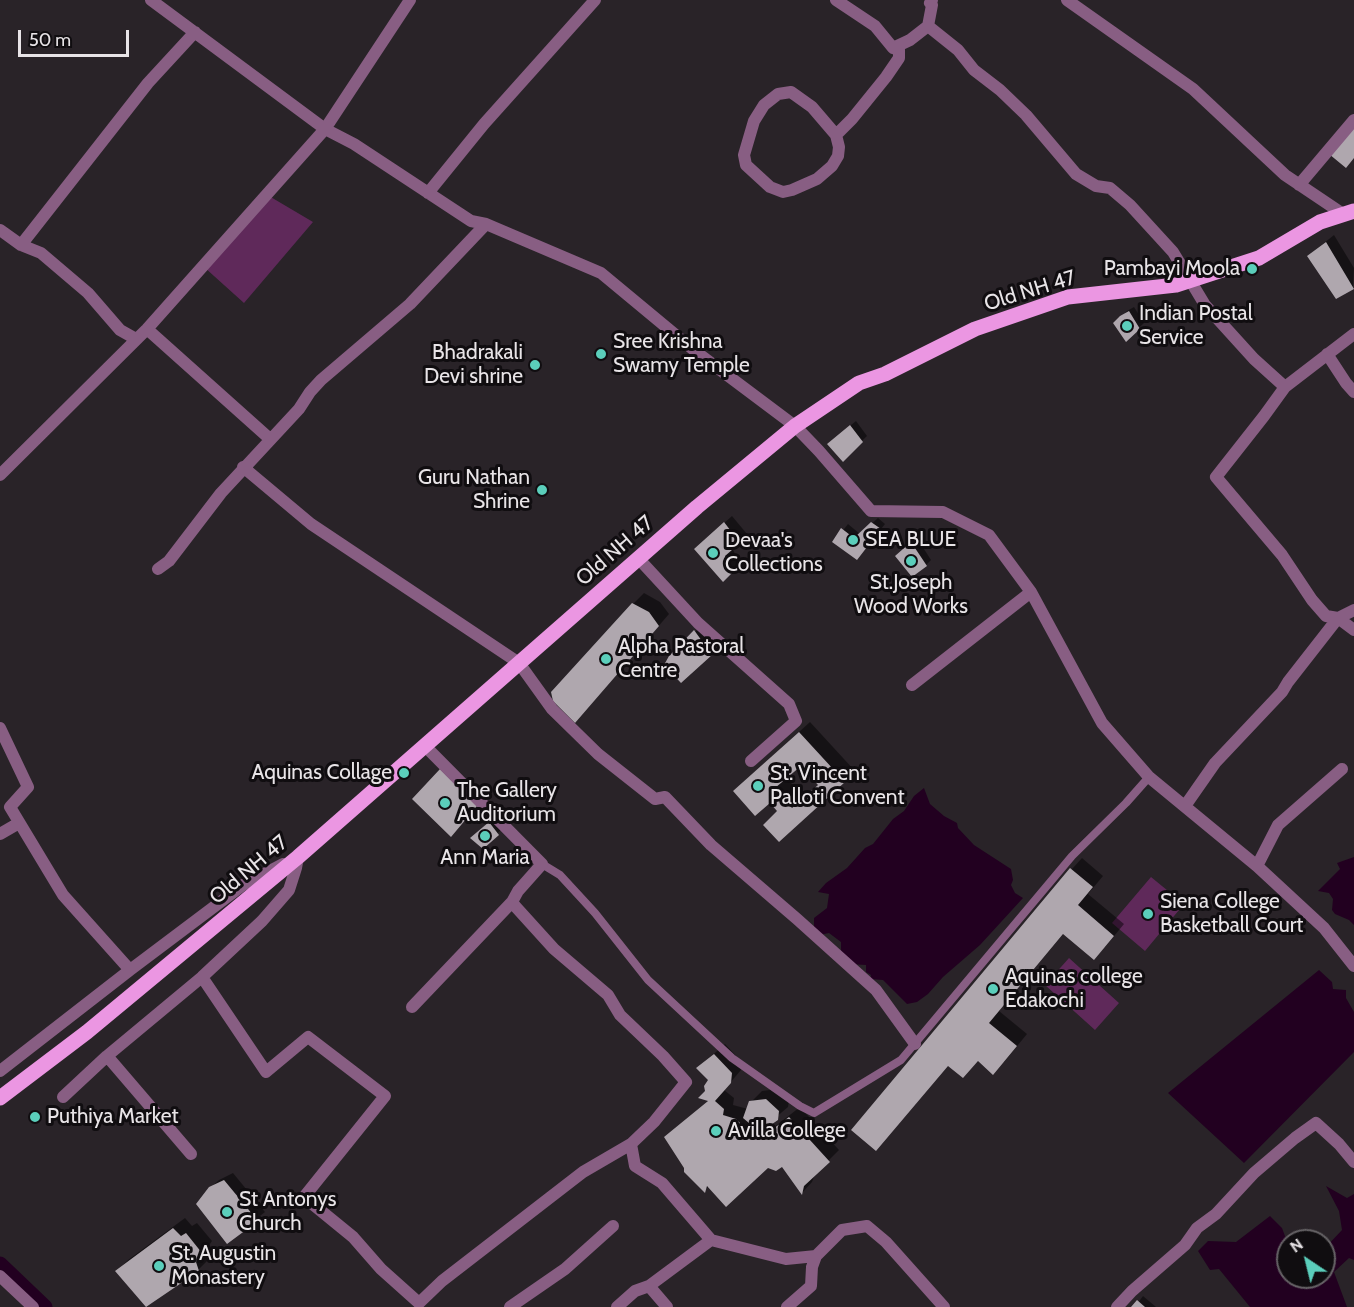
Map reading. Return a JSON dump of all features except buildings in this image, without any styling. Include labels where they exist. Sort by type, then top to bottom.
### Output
[{"type":"main road","name":"Old NH 47","points":[[0,1098],[87,1032],[298,857],[697,507],[795,426],[859,383],[885,374],[975,329],[1068,297],[1176,285],[1259,258],[1320,222],[1348,213]]},
{"type":"street","points":[[151,0],[325,129],[354,144],[471,221],[486,225],[601,273],[695,351],[795,426],[819,450],[871,511],[943,512],[990,535],[1030,592],[1102,723],[1149,777],[1257,866],[1324,928],[1354,966]]},
{"type":"street","points":[[0,475],[147,329],[325,129],[410,0]]},
{"type":"street","points":[[428,193],[484,124],[594,0]]},
{"type":"street","points":[[836,0],[875,26],[893,48],[910,40],[928,26],[932,0]]},
{"type":"street","points":[[1067,0],[1192,89],[1285,175],[1348,213]]},
{"type":"street","points":[[928,26],[958,50],[974,70],[1000,90],[1026,115],[1076,174],[1096,186],[1110,188],[1130,205],[1173,252],[1205,305],[1285,387]]},
{"type":"street","points":[[21,245],[148,83],[195,32]]},
{"type":"street","points":[[836,135],[886,77],[899,58],[899,45]]},
{"type":"street","points":[[791,92],[812,106],[836,135],[839,147],[838,156],[832,166],[816,179],[792,190],[783,192],[770,187],[746,165],[744,155],[754,121],[764,105],[778,94],[791,92]]},
{"type":"street","points":[[1299,185],[1354,120]]},
{"type":"street","points":[[158,569],[169,561],[221,493],[299,409],[321,380],[410,304],[486,225]]},
{"type":"street","points":[[0,230],[21,245],[41,253],[88,293],[120,330],[136,339]]},
{"type":"street","points":[[147,329],[270,439]]},
{"type":"street","points":[[1354,334],[1285,387],[1216,477],[1282,555],[1326,616],[1338,618],[1354,630]]},
{"type":"street","points":[[1327,354],[1346,384],[1354,392]]},
{"type":"street","points":[[243,467],[311,524],[519,663],[552,709],[598,754],[655,799],[665,797],[711,845],[798,919],[876,990],[915,1044]]},
{"type":"street","points":[[638,558],[699,623],[789,704],[796,721],[751,761]]},
{"type":"street","points":[[912,685],[1030,592]]},
{"type":"street","points":[[1185,806],[1215,763],[1282,692],[1338,618],[1354,610]]},
{"type":"street","points":[[0,728],[28,787],[10,807],[63,895],[130,970]]},
{"type":"street","points":[[412,1008],[512,902],[518,891],[542,864],[425,746]]},
{"type":"street","points":[[1257,866],[1278,825],[1342,769]]},
{"type":"street","points":[[0,834],[19,822]]},
{"type":"street","points":[[0,1071],[243,885],[298,857]]},
{"type":"street","points":[[63,1096],[106,1056],[202,977],[262,921],[288,890],[298,857]]},
{"type":"street","points":[[202,977],[266,1072],[308,1037],[385,1096],[304,1197],[353,1236],[381,1269],[421,1305],[442,1281],[583,1172],[631,1144],[654,1122],[686,1082],[663,1056],[620,1015],[608,995],[554,949],[512,902]]},
{"type":"street","points":[[106,1056],[191,1154]]},
{"type":"street","points":[[1117,1307],[1185,1245],[1197,1228],[1216,1214],[1254,1173],[1316,1123],[1339,1144],[1354,1162]]},
{"type":"street","points":[[631,1144],[635,1166],[662,1183],[711,1240],[786,1259],[816,1257]]},
{"type":"street","points":[[510,1307],[565,1269],[613,1226]]},
{"type":"street","points":[[787,1307],[811,1286],[812,1267],[816,1257],[842,1230],[867,1226],[886,1242],[944,1307]]},
{"type":"street","points":[[617,1307],[635,1291],[649,1286],[711,1240]]},
{"type":"street","points":[[0,1276],[33,1307]]},
{"type":"street","points":[[649,1286],[667,1307]]},
{"type":"lane","points":[[542,864],[560,874],[596,913],[648,980],[732,1058],[800,1106],[814,1113],[901,1060],[1072,856],[1126,804],[1149,777]]},
{"type":"shaded area","points":[[269,196],[313,222],[244,303],[204,267]]},
{"type":"shaded area","points":[[924,788],[930,804],[957,823],[958,828],[974,845],[1011,869],[1013,880],[1011,885],[1015,893],[1023,898],[980,945],[943,977],[928,994],[917,1002],[907,1004],[883,980],[870,979],[871,975],[866,972],[866,965],[849,964],[841,952],[841,942],[829,933],[819,935],[814,927],[814,918],[827,908],[829,894],[818,892],[826,883],[847,868],[865,848],[873,844],[893,819],[904,811],[914,796]]},
{"type":"shaded area","points":[[1354,857],[1354,925],[1349,920],[1335,914],[1332,910],[1333,899],[1329,893],[1318,891],[1340,869],[1337,863]]},
{"type":"shaded area","name":"Siena College Basketball Court","points":[[1151,877],[1184,904],[1145,951],[1112,923]]},
{"type":"shaded area","points":[[1069,958],[1119,1003],[1095,1030],[1045,985]]},
{"type":"shaded area","points":[[1319,970],[1332,982],[1333,989],[1346,990],[1346,998],[1354,1012],[1354,1052],[1244,1163],[1168,1093]]},
{"type":"shaded area","points":[[1326,1186],[1347,1198],[1354,1194],[1354,1260],[1349,1258],[1336,1270],[1336,1236],[1342,1230],[1339,1211]]},
{"type":"shaded area","points":[[1270,1216],[1282,1228],[1276,1229],[1276,1289],[1336,1289],[1336,1277],[1347,1307],[1250,1307],[1219,1269],[1210,1270],[1198,1251],[1208,1241],[1236,1242]]},
{"type":"waterway","points":[[0,1264],[45,1307]]},
{"type":"place","name":"Pambayi Moola","points":[[1252,269]]},
{"type":"place","name":"Indian Postal Service","points":[[1127,326]]},
{"type":"place","name":"Sree Krishna Swamy Temple","points":[[601,354]]},
{"type":"place","name":"Bhadrakali Devi shrine","points":[[535,365]]},
{"type":"place","name":"Guru Nathan Shrine","points":[[542,490]]},
{"type":"place","name":"SEA BLUE","points":[[853,540]]},
{"type":"place","name":"Devaa's Collections","points":[[713,553]]},
{"type":"place","name":"St.Joseph Wood Works","points":[[911,561]]},
{"type":"place","name":"Alpha Pastoral Centre","points":[[606,659]]},
{"type":"place","name":"Aquinas Collage","points":[[404,773]]},
{"type":"place","name":"St. Vincent Palloti Convent","points":[[758,786]]},
{"type":"place","name":"The Gallery Auditorium","points":[[445,803]]},
{"type":"place","name":"Ann Maria","points":[[485,836]]},
{"type":"place","name":"Siena College Basketball Court","points":[[1148,914]]},
{"type":"place","name":"Aquinas college Edakochi","points":[[993,989]]},
{"type":"place","name":"Puthiya Market","points":[[35,1117]]},
{"type":"place","name":"Avilla College","points":[[716,1131]]},
{"type":"place","name":"St Antonys Church","points":[[227,1212]]},
{"type":"place","name":"St. Augustin Monastery","points":[[159,1266]]}]
